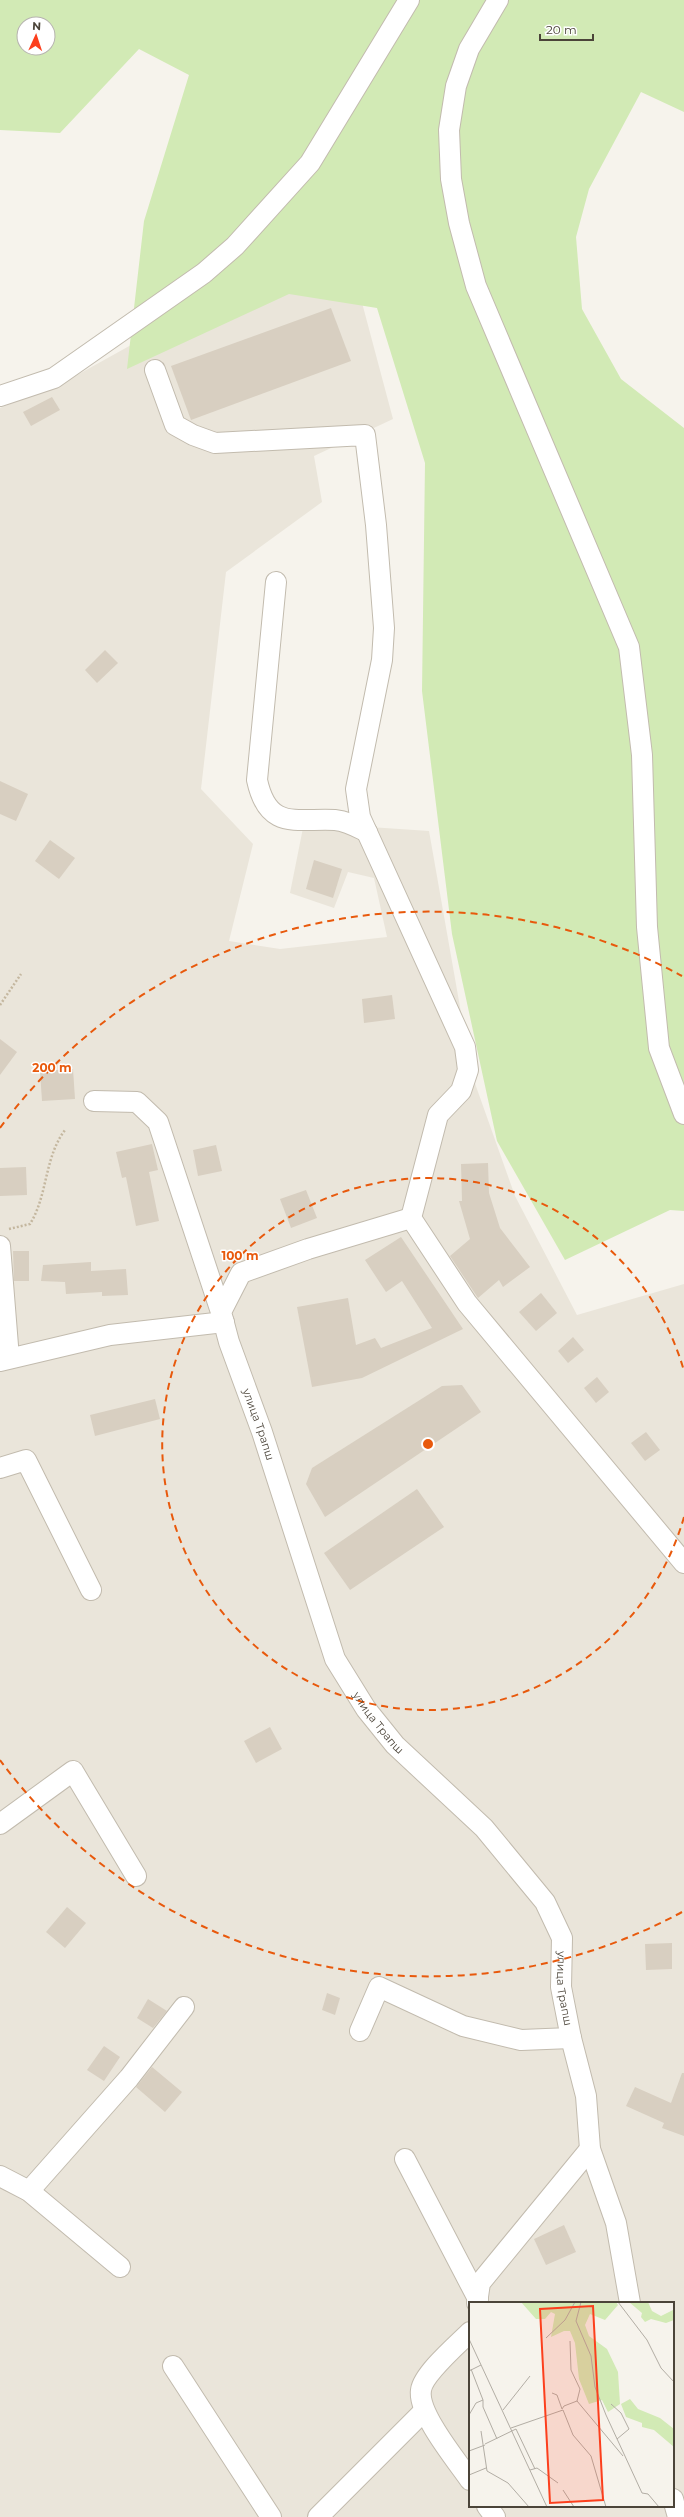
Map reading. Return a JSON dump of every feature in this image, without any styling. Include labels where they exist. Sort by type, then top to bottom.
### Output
[{"type":"street","points":[[0,396],[54,378],[204,274],[234,246],[310,163],[409,0]]},
{"type":"street","points":[[498,0],[469,49],[456,86],[449,130],[451,179],[459,223],[476,286],[629,647],[642,755],[647,927],[659,1048],[684,1114]]},
{"type":"street","points":[[155,370],[175,425],[193,436],[215,442],[364,435],[377,533],[384,628],[382,660],[356,789],[360,817],[465,1047],[468,1070],[461,1090],[438,1115],[411,1218],[467,1302],[684,1563]]},
{"type":"street","points":[[276,582],[256,780],[260,798],[272,812],[287,820],[336,820],[350,824],[367,832]]},
{"type":"street","name":"улица Трапш","points":[[94,1102],[137,1102],[158,1122],[222,1317],[262,1432],[335,1659],[366,1708],[395,1745],[484,1828],[545,1902],[562,1938],[561,1987],[571,2038],[586,2096],[590,2149],[616,2223],[630,2302]]},
{"type":"street","points":[[3,1238],[4,1359],[110,1335],[222,1317],[241,1273],[308,1249],[411,1218]]},
{"type":"street","points":[[0,1468],[26,1460],[91,1590]]},
{"type":"street","points":[[0,1824],[73,1771],[136,1876]]},
{"type":"street","points":[[360,2031],[379,1988],[463,2026],[520,2040],[571,2038]]},
{"type":"street","points":[[29,2191],[114,2095],[184,2008]]},
{"type":"street","points":[[477,2301],[480,2283],[590,2149]]},
{"type":"street","points":[[404,2159],[477,2301]]},
{"type":"street","points":[[0,2176],[29,2191],[120,2267]]},
{"type":"street","points":[[469,2333],[427,2378],[420,2390],[424,2412],[469,2479]]},
{"type":"street","points":[[173,2366],[270,2517]]},
{"type":"street","points":[[318,2517],[424,2412]]},
{"type":"street","points":[[674,2503],[678,2517]]},
{"type":"street","points":[[488,2507],[495,2517]]},
{"type":"path","points":[[0,1005],[21,974]]},
{"type":"path","points":[[3,1238],[30,1224],[36,1214],[51,1155],[57,1141],[65,1130]]},
{"type":"shaded area","points":[[353,269],[393,419],[314,456],[322,502],[226,572],[201,789],[253,844],[229,941],[280,949],[387,937],[374,878],[348,872],[334,908],[290,893],[303,828],[340,825],[429,831],[472,1075],[515,1196],[577,1315],[684,1284],[684,2517],[0,2517],[0,408],[61,384],[176,320]]},
{"type":"green space","points":[[0,0],[684,0],[684,112],[641,92],[589,189],[576,237],[582,309],[621,379],[684,428],[684,1211],[670,1210],[565,1260],[497,1141],[452,934],[422,691],[425,463],[377,308],[289,294],[127,369],[144,221],[189,75],[139,49],[60,133],[0,130]]},
{"type":"building","points":[[331,308],[351,361],[191,420],[171,366]]},
{"type":"building","points":[[52,397],[60,410],[31,426],[23,412]]},
{"type":"building","points":[[105,650],[118,663],[97,683],[85,670]]},
{"type":"building","points":[[0,781],[28,794],[16,821],[0,814]]},
{"type":"building","points":[[50,840],[75,858],[59,879],[35,861]]},
{"type":"building","points":[[314,860],[342,869],[333,898],[306,889]]},
{"type":"building","points":[[392,995],[395,1019],[364,1023],[362,999]]},
{"type":"building","points":[[0,1039],[17,1052],[0,1075]]},
{"type":"building","points":[[73,1069],[75,1099],[42,1101],[40,1071]]},
{"type":"building","points":[[152,1144],[158,1170],[149,1172],[159,1221],[136,1226],[126,1177],[122,1178],[116,1152]]},
{"type":"building","points":[[216,1145],[222,1171],[198,1176],[193,1150]]},
{"type":"building","points":[[488,1163],[489,1193],[500,1228],[530,1267],[503,1287],[499,1280],[478,1298],[450,1256],[470,1239],[459,1201],[462,1201],[461,1164]]},
{"type":"building","points":[[26,1167],[27,1195],[0,1196],[0,1168]]},
{"type":"building","points":[[306,1190],[317,1218],[291,1228],[280,1199]]},
{"type":"building","points":[[401,1237],[463,1329],[362,1378],[312,1387],[297,1307],[348,1298],[356,1345],[375,1338],[381,1348],[432,1328],[402,1281],[386,1292],[365,1260]]},
{"type":"building","points":[[13,1251],[29,1251],[29,1281],[14,1281]]},
{"type":"building","points":[[91,1262],[91,1271],[126,1269],[128,1295],[102,1296],[102,1292],[66,1294],[65,1282],[41,1281],[43,1265]]},
{"type":"building","points":[[541,1293],[557,1313],[536,1331],[519,1312]]},
{"type":"building","points":[[573,1337],[584,1350],[568,1363],[558,1351]]},
{"type":"building","points":[[597,1377],[609,1392],[596,1403],[584,1388]]},
{"type":"building","points":[[462,1385],[481,1412],[325,1517],[306,1484],[312,1468],[442,1386]]},
{"type":"building","points":[[155,1399],[160,1419],[95,1436],[90,1415]]},
{"type":"building","points":[[646,1432],[660,1450],[645,1461],[631,1443]]},
{"type":"building","points":[[417,1489],[444,1527],[350,1590],[324,1553]]},
{"type":"building","points":[[270,1727],[282,1749],[256,1763],[244,1741]]},
{"type":"building","points":[[67,1907],[86,1923],[65,1948],[46,1932]]},
{"type":"building","points":[[672,1943],[672,1969],[646,1970],[645,1944]]},
{"type":"building","points":[[327,1993],[340,1998],[335,2015],[322,2010]]},
{"type":"building","points":[[148,1999],[167,2011],[153,2028],[137,2018]]},
{"type":"building","points":[[104,2046],[120,2057],[104,2081],[87,2070]]},
{"type":"building","points":[[152,2067],[182,2092],[165,2112],[136,2087]]},
{"type":"building","points":[[682,2073],[684,2073],[684,2136],[662,2128],[664,2123],[626,2106],[635,2087],[671,2103]]},
{"type":"building","points":[[564,2225],[576,2252],[546,2265],[534,2239]]}]
